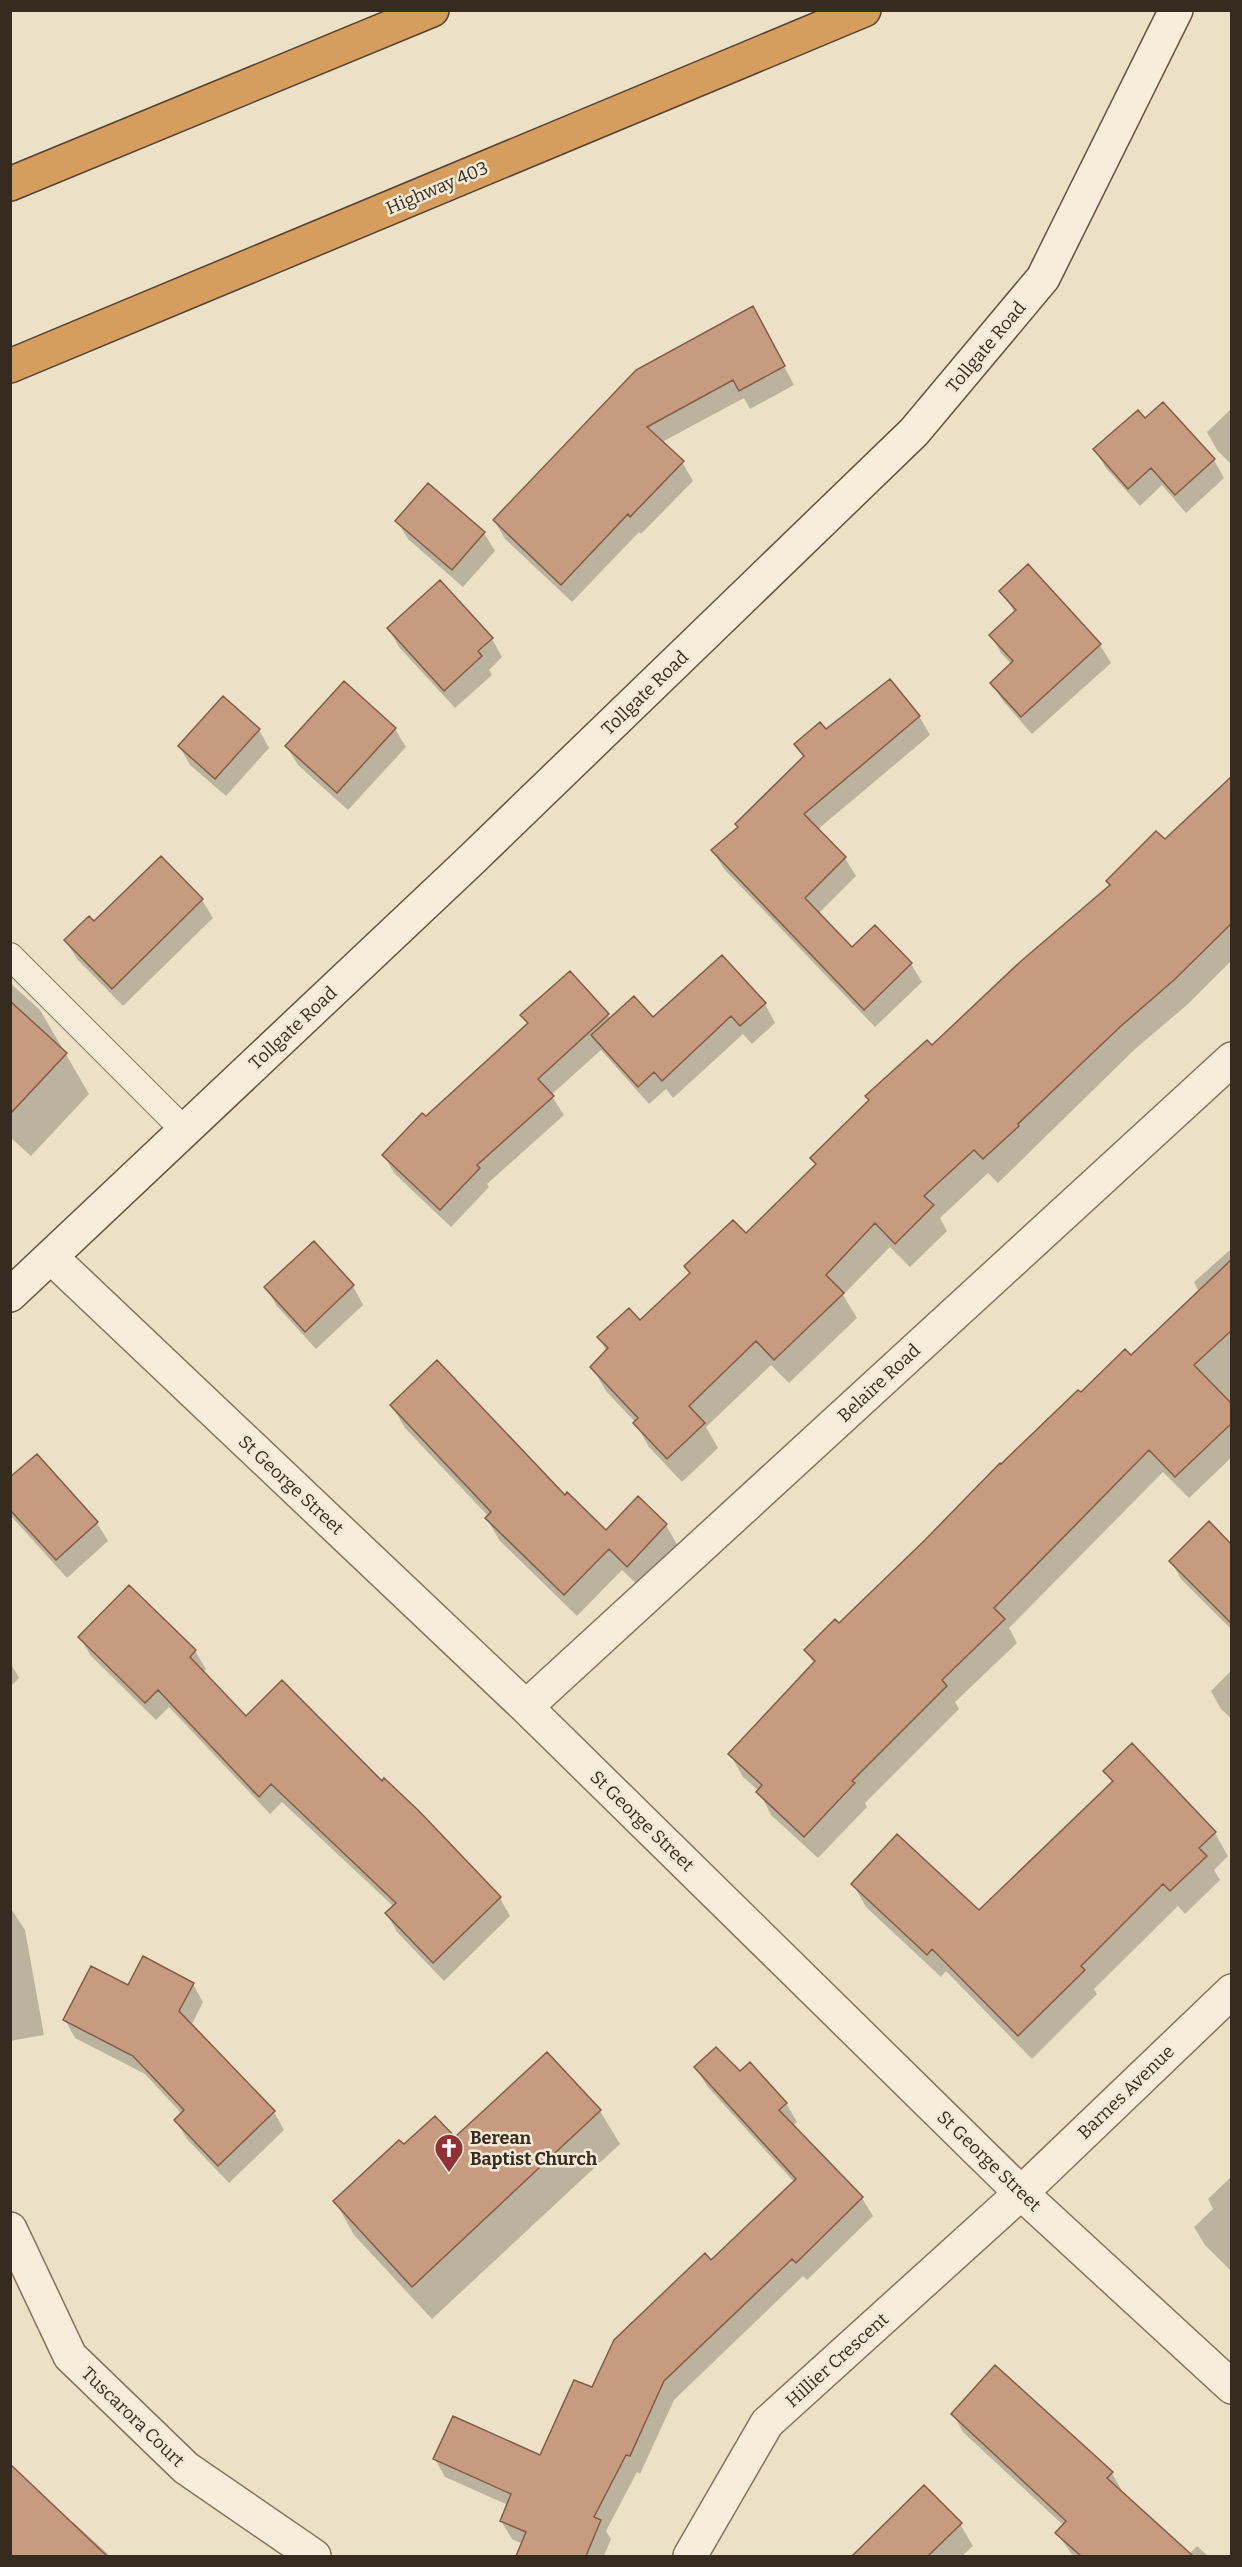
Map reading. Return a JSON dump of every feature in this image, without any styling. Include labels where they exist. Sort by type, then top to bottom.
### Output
[{"type":"highway","points":[[10,184],[432,10]]},
{"type":"highway","name":"Highway 403","points":[[10,366],[864,10]]},
{"type":"street","name":"Tollgate Road","points":[[10,1295],[469,862],[914,432],[1043,278],[1176,11]]},
{"type":"street","name":"Belaire Road","points":[[526,1707],[1232,1059]]},
{"type":"street","name":"St George Street","points":[[51,1257],[526,1707],[1020,2193],[1232,2387]]},
{"type":"street","name":"Barnes Avenue","points":[[1020,2193],[1232,1990]]},
{"type":"street","name":"Hillier Crescent","points":[[690,2556],[767,2423],[1020,2193]]},
{"type":"street","name":"Tuscarora Court","points":[[10,2229],[70,2356],[186,2468],[314,2556]]},
{"type":"lane","points":[[10,956],[185,1131]]},
{"type":"building","points":[[753,306],[785,366],[739,391],[733,380],[647,427],[684,461],[630,517],[628,514],[561,585],[493,520],[636,370]]},
{"type":"building","points":[[1163,402],[1215,459],[1175,495],[1151,468],[1128,489],[1093,449],[1138,410],[1145,418]]},
{"type":"building","points":[[428,483],[485,532],[452,570],[395,521]]},
{"type":"building","points":[[1028,564],[1101,644],[1021,717],[990,683],[1013,661],[989,635],[1016,610],[999,591]]},
{"type":"building","points":[[440,580],[493,638],[478,651],[482,656],[444,691],[387,628]]},
{"type":"building","points":[[890,679],[920,716],[804,814],[846,857],[805,898],[852,947],[875,925],[912,963],[864,1010],[711,850],[738,827],[735,824],[804,756],[794,744],[820,722],[826,729]]},
{"type":"building","points":[[344,681],[396,728],[337,793],[285,746]]},
{"type":"building","points":[[223,696],[260,729],[215,779],[178,746]]},
{"type":"building","points":[[1232,776],[1232,923],[983,1159],[974,1150],[924,1196],[934,1205],[895,1244],[875,1223],[826,1275],[844,1293],[774,1360],[756,1341],[689,1406],[705,1423],[667,1459],[633,1423],[638,1418],[590,1367],[608,1348],[597,1337],[629,1308],[640,1320],[690,1273],[684,1266],[733,1220],[746,1233],[816,1164],[810,1158],[869,1100],[865,1096],[927,1040],[932,1045],[1020,962],[1110,885],[1106,881],[1156,831],[1165,839]]},
{"type":"building","points":[[161,856],[203,899],[112,989],[64,940],[89,916],[94,921]]},
{"type":"building","points":[[722,955],[766,1003],[740,1026],[731,1016],[662,1081],[654,1072],[638,1087],[591,1035],[634,996],[653,1017]]},
{"type":"building","points":[[570,971],[609,1014],[538,1079],[554,1096],[477,1165],[480,1168],[440,1210],[382,1155],[422,1113],[426,1116],[528,1023],[520,1015]]},
{"type":"building","points":[[10,1001],[67,1053],[10,1114]]},
{"type":"building","points":[[314,1241],[354,1285],[305,1332],[264,1287]]},
{"type":"building","points":[[1232,1259],[1232,1330],[1194,1365],[1232,1404],[1232,1423],[1175,1477],[1149,1450],[994,1608],[1005,1619],[942,1680],[947,1686],[852,1781],[855,1783],[804,1837],[756,1792],[762,1785],[728,1754],[815,1661],[804,1650],[835,1619],[839,1623],[1000,1463],[1078,1390],[1081,1392],[1125,1349],[1131,1355]]},
{"type":"building","points":[[437,1360],[565,1495],[567,1492],[606,1530],[638,1496],[667,1524],[627,1567],[609,1549],[564,1595],[485,1518],[491,1512],[390,1405]]},
{"type":"building","points":[[37,1454],[98,1522],[56,1560],[10,1510],[10,1477]]},
{"type":"building","points":[[1209,1521],[1232,1545],[1232,1624],[1169,1561]]},
{"type":"building","points":[[129,1585],[196,1650],[190,1657],[246,1716],[282,1680],[382,1781],[384,1778],[419,1811],[501,1897],[433,1963],[385,1913],[396,1903],[271,1784],[259,1797],[158,1690],[145,1703],[78,1637]]},
{"type":"building","points":[[1132,1743],[1216,1832],[1199,1848],[1207,1856],[1170,1891],[1163,1884],[1081,1966],[1085,1970],[1018,2036],[932,1949],[927,1955],[851,1884],[897,1834],[979,1910],[1113,1781],[1103,1771]]},
{"type":"building","points":[[143,1956],[194,1983],[179,2011],[275,2111],[218,2166],[174,2120],[184,2110],[133,2056],[63,2020],[91,1966],[128,1985]]},
{"type":"building","points":[[716,2047],[740,2071],[750,2062],[787,2103],[779,2110],[863,2197],[796,2263],[792,2259],[664,2381],[630,2456],[626,2455],[594,2517],[601,2520],[586,2556],[516,2556],[526,2532],[500,2521],[511,2494],[433,2459],[453,2416],[540,2455],[574,2380],[592,2387],[614,2340],[705,2253],[711,2260],[796,2179],[694,2067]]},
{"type":"building","name":"Berean Baptist Church","points":[[547,2052],[601,2110],[412,2287],[333,2201],[399,2140],[404,2144],[435,2116],[455,2137]]},
{"type":"building","points":[[995,2365],[1113,2472],[1107,2478],[1193,2556],[1081,2556],[1055,2533],[1066,2521],[951,2414]]},
{"type":"building","points":[[10,2464],[107,2556],[10,2556]]},
{"type":"building","points":[[924,2485],[962,2523],[928,2556],[852,2556]]},
{"type":"place","name":"Berean Baptist Church","points":[[449,2174]]}]
